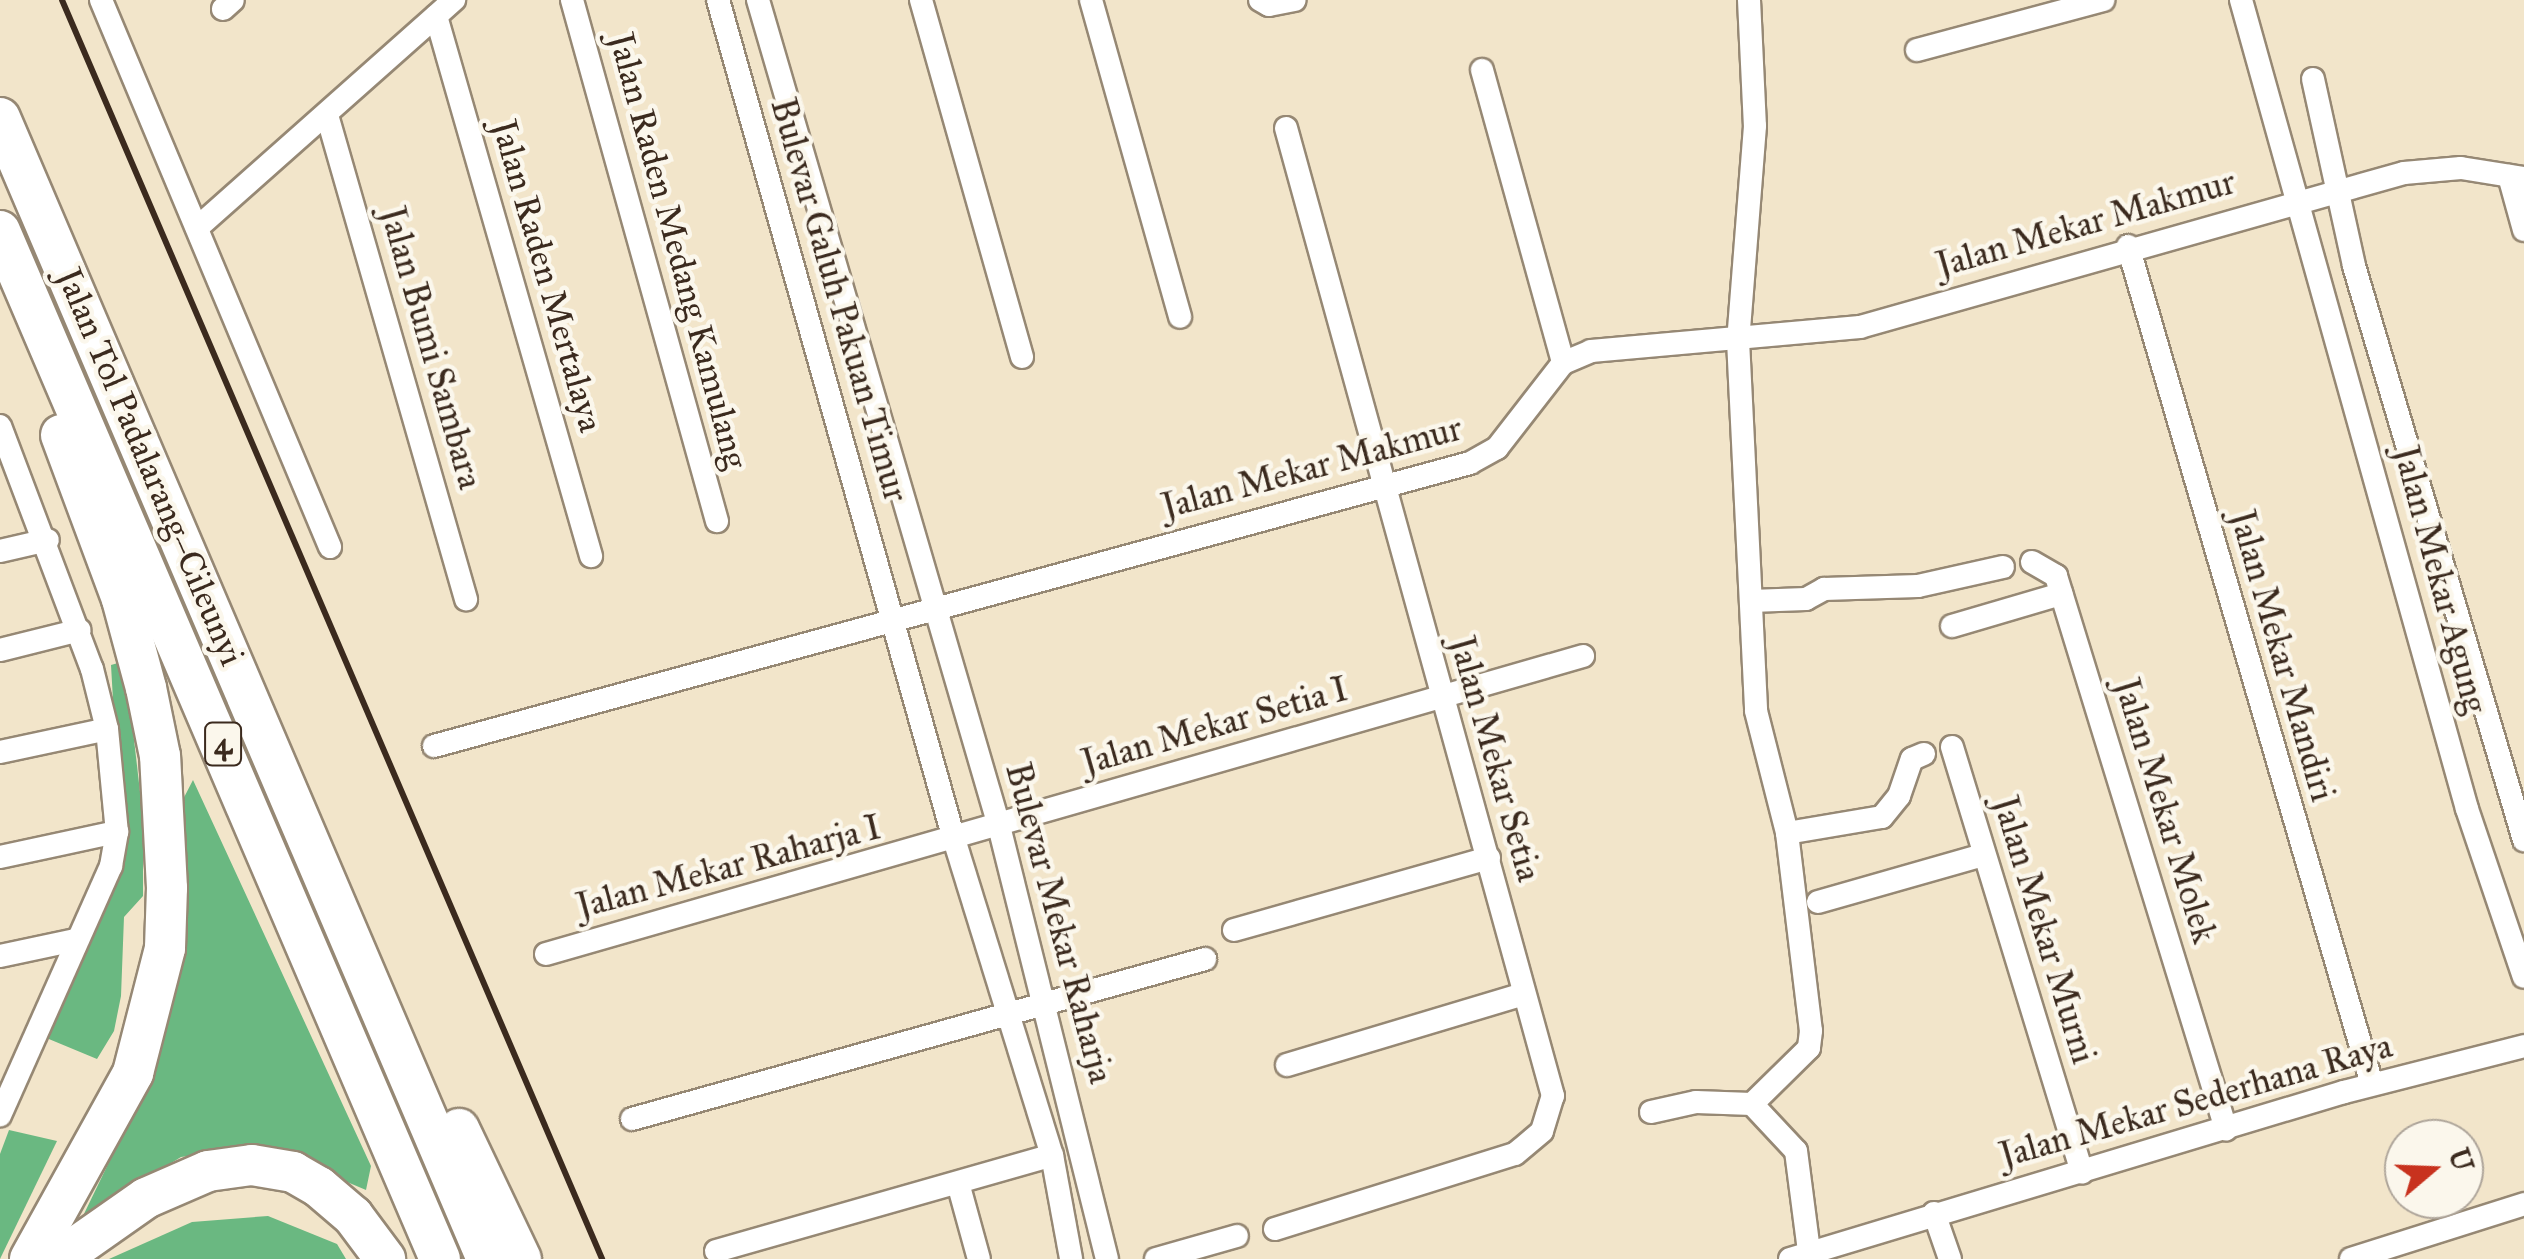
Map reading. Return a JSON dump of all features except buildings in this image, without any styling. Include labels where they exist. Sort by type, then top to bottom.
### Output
[{"type":"highway","name":"Jalan Tol Padalarang–Cileunyi","points":[[0,118],[371,979],[487,1259]]},
{"type":"highway","name":"Jalan Tol Padalarang–Cileunyi","points":[[0,231],[440,1259]]},
{"type":"highway","points":[[0,288],[122,599],[160,756],[167,824],[165,948],[132,1073],[30,1259]]},
{"type":"highway","points":[[371,979],[474,1156],[521,1259]]},
{"type":"highway","points":[[59,1259],[146,1198],[208,1171],[252,1165],[293,1172],[319,1187],[353,1216],[385,1259]]},
{"type":"street","points":[[100,0],[330,547]]},
{"type":"street","name":"Jalan Raden Medang Kamulang","points":[[572,0],[717,522]]},
{"type":"street","name":"Bulevar Galuh Pakuan Timur","points":[[718,0],[892,620]]},
{"type":"street","name":"Bulevar Galuh Pakuan Timur","points":[[758,0],[932,608]]},
{"type":"street","points":[[922,0],[1022,357]]},
{"type":"street","points":[[1091,0],[1180,317]]},
{"type":"street","points":[[1260,0],[1269,5],[1295,0]]},
{"type":"street","points":[[1749,0],[1755,126],[1738,340],[1751,601],[1760,742],[1786,833],[1811,1040],[1752,1104]]},
{"type":"street","points":[[1916,50],[2103,0]]},
{"type":"street","name":"Jalan Mekar Agung","points":[[2242,0],[2467,809],[2524,977]]},
{"type":"street","points":[[197,228],[445,8]]},
{"type":"street","name":"Jalan Raden Mertalaya","points":[[445,8],[591,556]]},
{"type":"street","points":[[1482,70],[1563,363]]},
{"type":"street","name":"Jalan Mekar Agung","points":[[2313,79],[2333,190],[2524,840]]},
{"type":"street","name":"Jalan Bumi Sambara","points":[[328,115],[466,600]]},
{"type":"street","name":"Jalan Mekar Setia","points":[[1276,1228],[1531,1145],[1553,1096],[1489,858],[1438,696],[1286,128]]},
{"type":"street","name":"Jalan Mekar Makmur","points":[[434,746],[1470,463],[1497,448],[1563,363],[1625,345],[1738,340],[1860,327],[2128,246],[2333,190],[2434,169],[2517,177]]},
{"type":"street","points":[[2517,177],[2524,230]]},
{"type":"street","name":"Jalan Mekar Mandiri","points":[[2128,246],[2372,1084]]},
{"type":"street","points":[[828,391],[864,380]]},
{"type":"street","points":[[0,426],[5,450],[48,540],[80,630],[107,730],[117,832],[110,866],[46,1006],[11,1061],[0,1116]]},
{"type":"street","points":[[0,551],[48,540]]},
{"type":"street","name":"Jalan Mekar Molek","points":[[2032,562],[2051,569],[2061,594],[2226,1129]]},
{"type":"street","points":[[1751,601],[1806,599],[1824,589],[1918,586],[2003,567]]},
{"type":"street","points":[[1952,626],[2061,594]]},
{"type":"street","name":"Bulevar Mekar Raharja","points":[[932,608],[999,826],[1048,1006],[1107,1259]]},
{"type":"street","name":"Bulevar Mekar Raharja","points":[[892,620],[954,839],[1052,1155],[1071,1259]]},
{"type":"street","points":[[0,650],[80,630]]},
{"type":"street","name":"Jalan Mekar Setia I","points":[[954,839],[1583,656]]},
{"type":"street","points":[[0,752],[107,730]]},
{"type":"street","name":"Jalan Mekar Murni","points":[[1952,747],[2082,1173]]},
{"type":"street","points":[[1786,833],[1882,817],[1899,796],[1912,759],[1924,754]]},
{"type":"street","points":[[2467,809],[2510,794]]},
{"type":"street","points":[[0,857],[117,832]]},
{"type":"street","name":"Jalan Mekar Raharja I","points":[[546,954],[954,839]]},
{"type":"street","points":[[1818,902],[1982,855]]},
{"type":"street","points":[[1234,930],[1489,858]]},
{"type":"street","points":[[0,956],[76,940]]},
{"type":"street","points":[[632,1119],[1011,1017],[1205,958]]},
{"type":"street","points":[[1287,1065],[1524,994]]},
{"type":"street","name":"Jalan Mekar Sederhana Raya","points":[[1803,1257],[1934,1213],[2082,1173],[2372,1084],[2524,1046]]},
{"type":"street","points":[[1650,1112],[1696,1102],[1752,1104],[1796,1151],[1803,1257]]},
{"type":"street","points":[[716,1251],[1052,1155]]},
{"type":"street","points":[[958,1183],[980,1259]]},
{"type":"street","points":[[2351,1259],[2524,1204]]},
{"type":"street","points":[[1934,1213],[1950,1259]]},
{"type":"street","points":[[1156,1259],[1237,1236]]},
{"type":"green space","points":[[125,661],[143,818],[143,896],[124,917],[121,996],[114,1031],[97,1059],[44,1037],[99,910],[116,753],[111,665]]},
{"type":"green space","points":[[193,780],[371,1166],[366,1190],[262,1146],[181,1157],[82,1218],[142,1094],[177,811]]},
{"type":"green space","points":[[9,1130],[57,1141],[0,1259],[0,1154]]},
{"type":"green space","points":[[268,1216],[337,1244],[346,1259],[109,1259],[192,1222]]},
{"type":"railway","points":[[62,0],[602,1259]]}]
